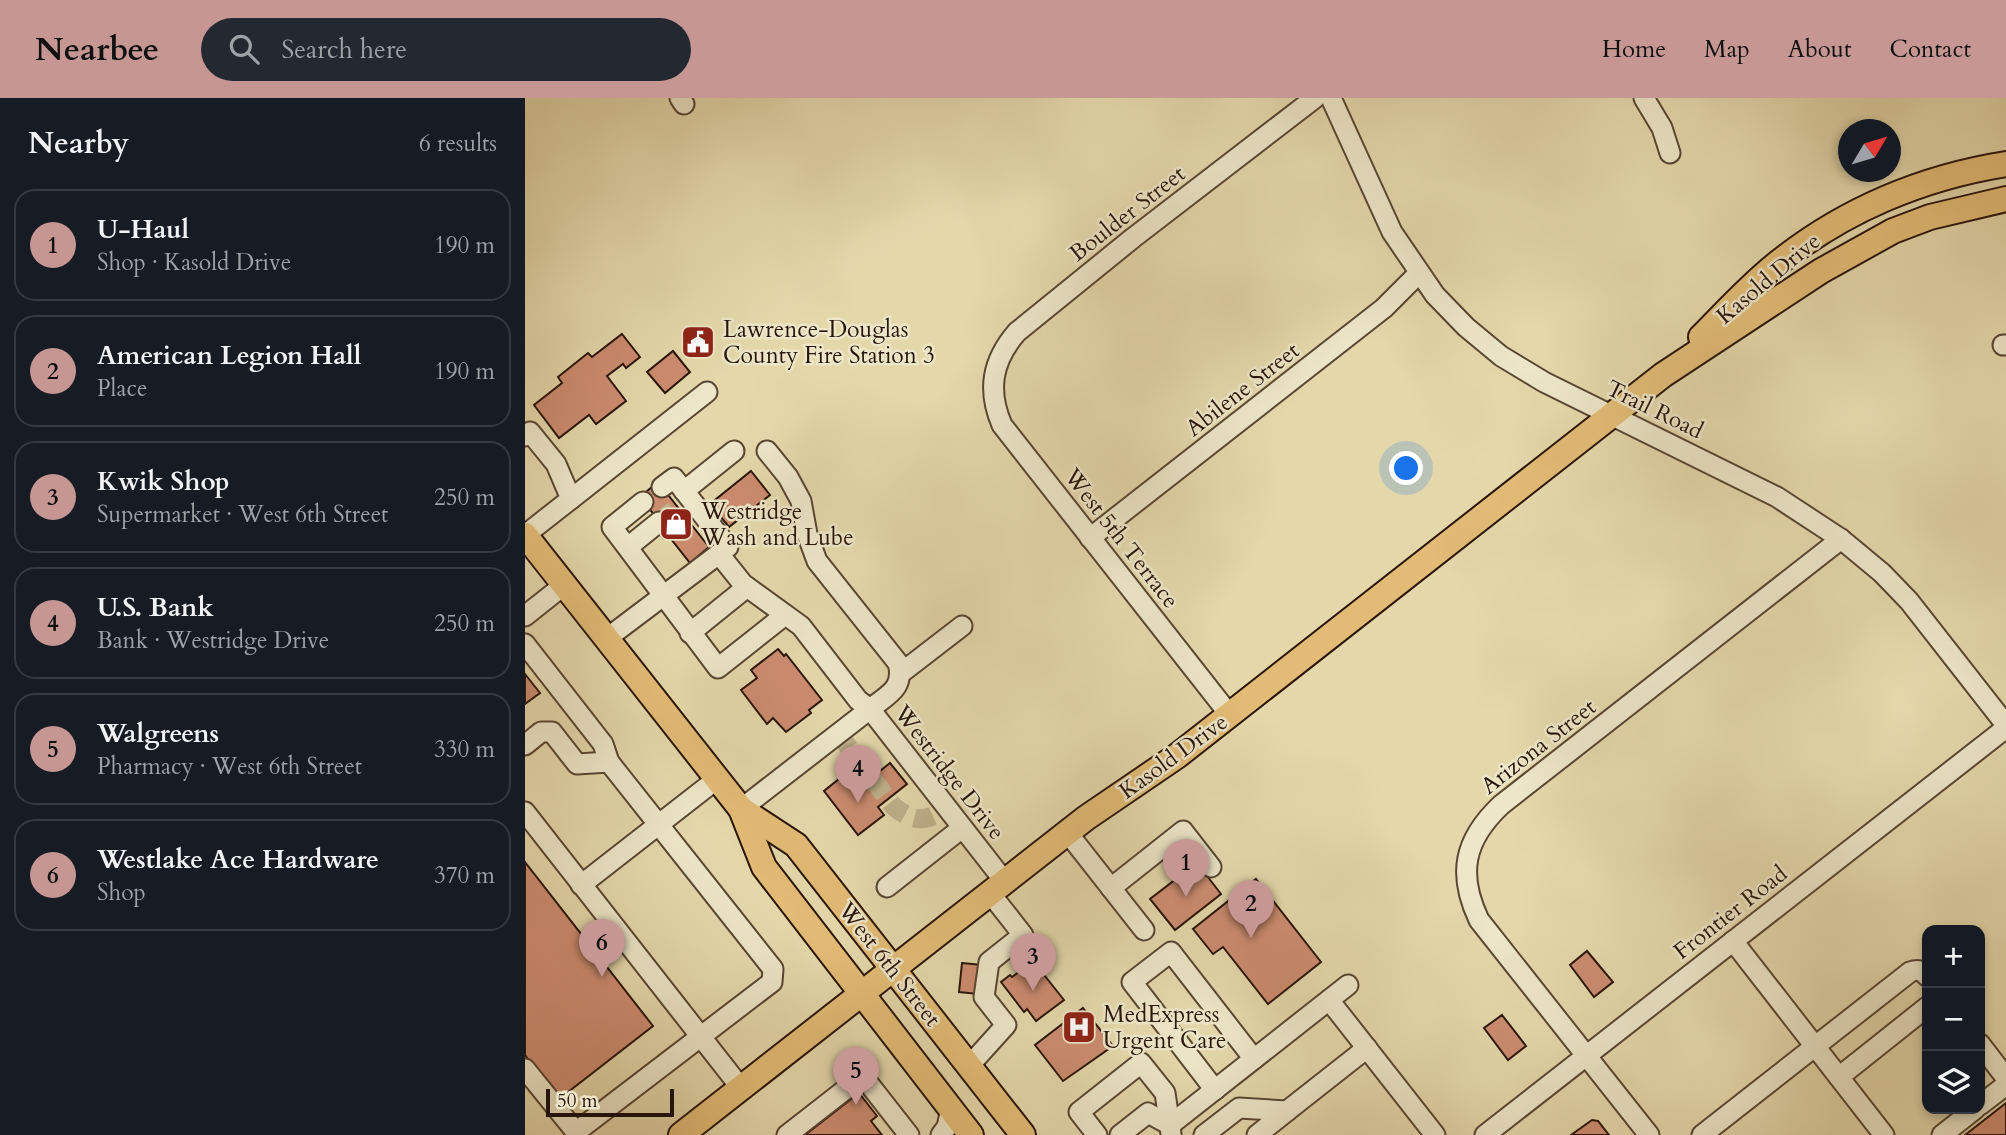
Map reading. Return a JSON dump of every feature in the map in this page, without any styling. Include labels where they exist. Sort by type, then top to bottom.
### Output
[{"type":"main road","name":"Kasold Drive","points":[[1663,375],[1751,285],[1829,227],[1856,211],[1931,181],[2006,164]]},
{"type":"main road","name":"Kasold Drive","points":[[681,1135],[1067,832],[1177,755],[1663,375],[1821,271],[1893,231],[1930,217],[2006,199]]},
{"type":"main road","name":"West 6th Street","points":[[525,535],[741,809],[796,845],[1023,1135]]},
{"type":"main road","name":"West 6th Street","points":[[741,809],[764,867],[971,1135]]},
{"type":"street","name":"Boulder Street","points":[[992,384],[996,361],[1017,332],[1133,238],[1315,98]]},
{"type":"street","name":"Trail Road","points":[[1331,98],[1392,232],[1419,273],[1466,327],[1501,356],[1544,382],[1777,497],[1841,538],[1882,573],[1909,601],[2006,726]]},
{"type":"street","points":[[1644,98],[1662,128],[1670,153]]},
{"type":"street","name":"Abilene Street","points":[[1090,538],[1384,308],[1419,273]]},
{"type":"street","name":"West 5th Terrace","points":[[992,384],[995,408],[1002,425],[1229,714]]},
{"type":"street","points":[[525,535],[707,392]]},
{"type":"street","points":[[525,436],[530,432],[556,464],[571,499]]},
{"type":"street","points":[[606,639],[728,547],[677,492],[734,451]]},
{"type":"street","name":"Westridge Drive","points":[[767,451],[801,501],[809,541],[817,561],[898,663],[901,673],[896,688],[870,709],[963,828],[1023,935],[989,962],[984,997],[1006,1025],[969,1066]]},
{"type":"street","points":[[651,512],[620,537],[717,668],[785,615]]},
{"type":"street","name":"Arizona Street","points":[[1649,1135],[1479,919],[1469,896],[1467,857],[1475,836],[1500,805],[1841,538]]},
{"type":"street","points":[[719,554],[747,587],[801,626],[858,700],[870,709],[741,809]]},
{"type":"street","points":[[525,616],[564,585]]},
{"type":"street","points":[[690,633],[747,587]]},
{"type":"street","points":[[901,673],[962,626]]},
{"type":"street","points":[[525,644],[603,744],[609,762],[772,970],[772,982],[577,1134],[525,1069]]},
{"type":"street","name":"Frontier Road","points":[[1485,1135],[2006,726]]},
{"type":"street","points":[[525,745],[541,732],[552,732],[577,764],[609,762]]},
{"type":"street","points":[[582,885],[716,779]]},
{"type":"street","points":[[525,812],[741,1088]]},
{"type":"street","points":[[887,887],[963,828]]},
{"type":"street","points":[[1111,888],[1183,831],[1211,867]]},
{"type":"street","points":[[1067,832],[1144,930]]},
{"type":"street","points":[[1733,942],[1884,1135]]},
{"type":"street","points":[[1215,1090],[1132,982],[1171,952],[1254,1059]]},
{"type":"street","points":[[1702,1135],[1910,972],[1916,969],[1922,971]]},
{"type":"street","points":[[1170,1130],[1215,1090],[1348,985]]},
{"type":"street","points":[[1329,1000],[1435,1135]]},
{"type":"street","points":[[1839,1077],[1922,1011]]},
{"type":"street","points":[[1257,1135],[1367,1048]]},
{"type":"street","points":[[1985,1051],[2006,1078]]},
{"type":"street","points":[[1097,1135],[1079,1112],[1141,1063],[1165,1093],[1170,1130]]},
{"type":"street","points":[[787,1135],[855,1082],[863,1080],[909,1135]]},
{"type":"street","points":[[1985,1101],[2006,1085]]},
{"type":"street","points":[[1204,1135],[1239,1108],[1287,1111]]},
{"type":"street","points":[[941,1135],[947,1127],[951,1109]]},
{"type":"street","points":[[1120,1135],[1148,1113],[1170,1130]]},
{"type":"street","points":[[1942,1135],[1969,1114]]},
{"type":"building","points":[[622,334],[640,357],[626,368],[623,364],[607,376],[626,401],[596,424],[589,415],[559,438],[534,405],[562,383],[558,377],[588,353],[592,357]]},
{"type":"building","points":[[673,351],[690,372],[665,393],[647,372]]},
{"type":"building","points":[[751,471],[770,495],[729,527],[710,504]]},
{"type":"building","name":"Westridge Wash and Lube","points":[[658,482],[709,547],[690,563],[667,534],[663,538],[657,531],[663,526],[640,497]]},
{"type":"building","points":[[778,649],[784,656],[786,654],[822,700],[809,710],[811,713],[786,732],[773,718],[767,724],[741,690],[757,678],[751,670]]},
{"type":"building","points":[[525,674],[540,693],[525,704]]},
{"type":"building","points":[[890,763],[907,784],[878,807],[884,815],[858,835],[824,791],[849,771],[861,786]]},
{"type":"building","points":[[525,862],[653,1026],[559,1099],[525,1055]]},
{"type":"building","points":[[1197,863],[1221,894],[1175,930],[1150,899]]},
{"type":"building","points":[[1256,879],[1321,962],[1268,1004],[1223,947],[1213,954],[1193,929]]},
{"type":"building","points":[[1587,951],[1613,982],[1594,997],[1570,965]]},
{"type":"building","points":[[1033,961],[1064,1000],[1036,1021],[1027,1009],[1024,1012],[1001,982]]},
{"type":"building","points":[[962,963],[982,965],[978,994],[959,992]]},
{"type":"building","name":"MedExpress Urgent Care","points":[[1083,1008],[1113,1046],[1063,1081],[1035,1045]]},
{"type":"building","points":[[1502,1015],[1526,1046],[1508,1060],[1484,1028]]},
{"type":"building","points":[[859,1093],[877,1116],[871,1121],[882,1135],[805,1135]]},
{"type":"building","points":[[2006,1103],[2006,1135],[1965,1135]]},
{"type":"building","points":[[1592,1120],[1598,1121],[1609,1135],[1571,1135]]},
{"type":"tunnel","points":[[659,522],[678,507]]},
{"type":"tunnel","points":[[838,733],[900,812],[920,819],[933,816],[947,807]]},
{"type":"place","name":"Lawrence-Douglas County Fire Station 3","points":[[698,342]]},
{"type":"place","name":"Westridge Wash and Lube","points":[[676,524]]},
{"type":"place","name":"U.S. Bank","points":[[858,803]]},
{"type":"place","name":"U-Haul","points":[[1186,897]]},
{"type":"place","name":"American Legion Hall","points":[[1251,938]]},
{"type":"place","name":"Westlake Ace Hardware","points":[[602,977]]},
{"type":"place","name":"Kwik Shop","points":[[1033,991]]},
{"type":"place","name":"MedExpress Urgent Care","points":[[1079,1027]]},
{"type":"place","name":"Walgreens","points":[[856,1105]]}]
